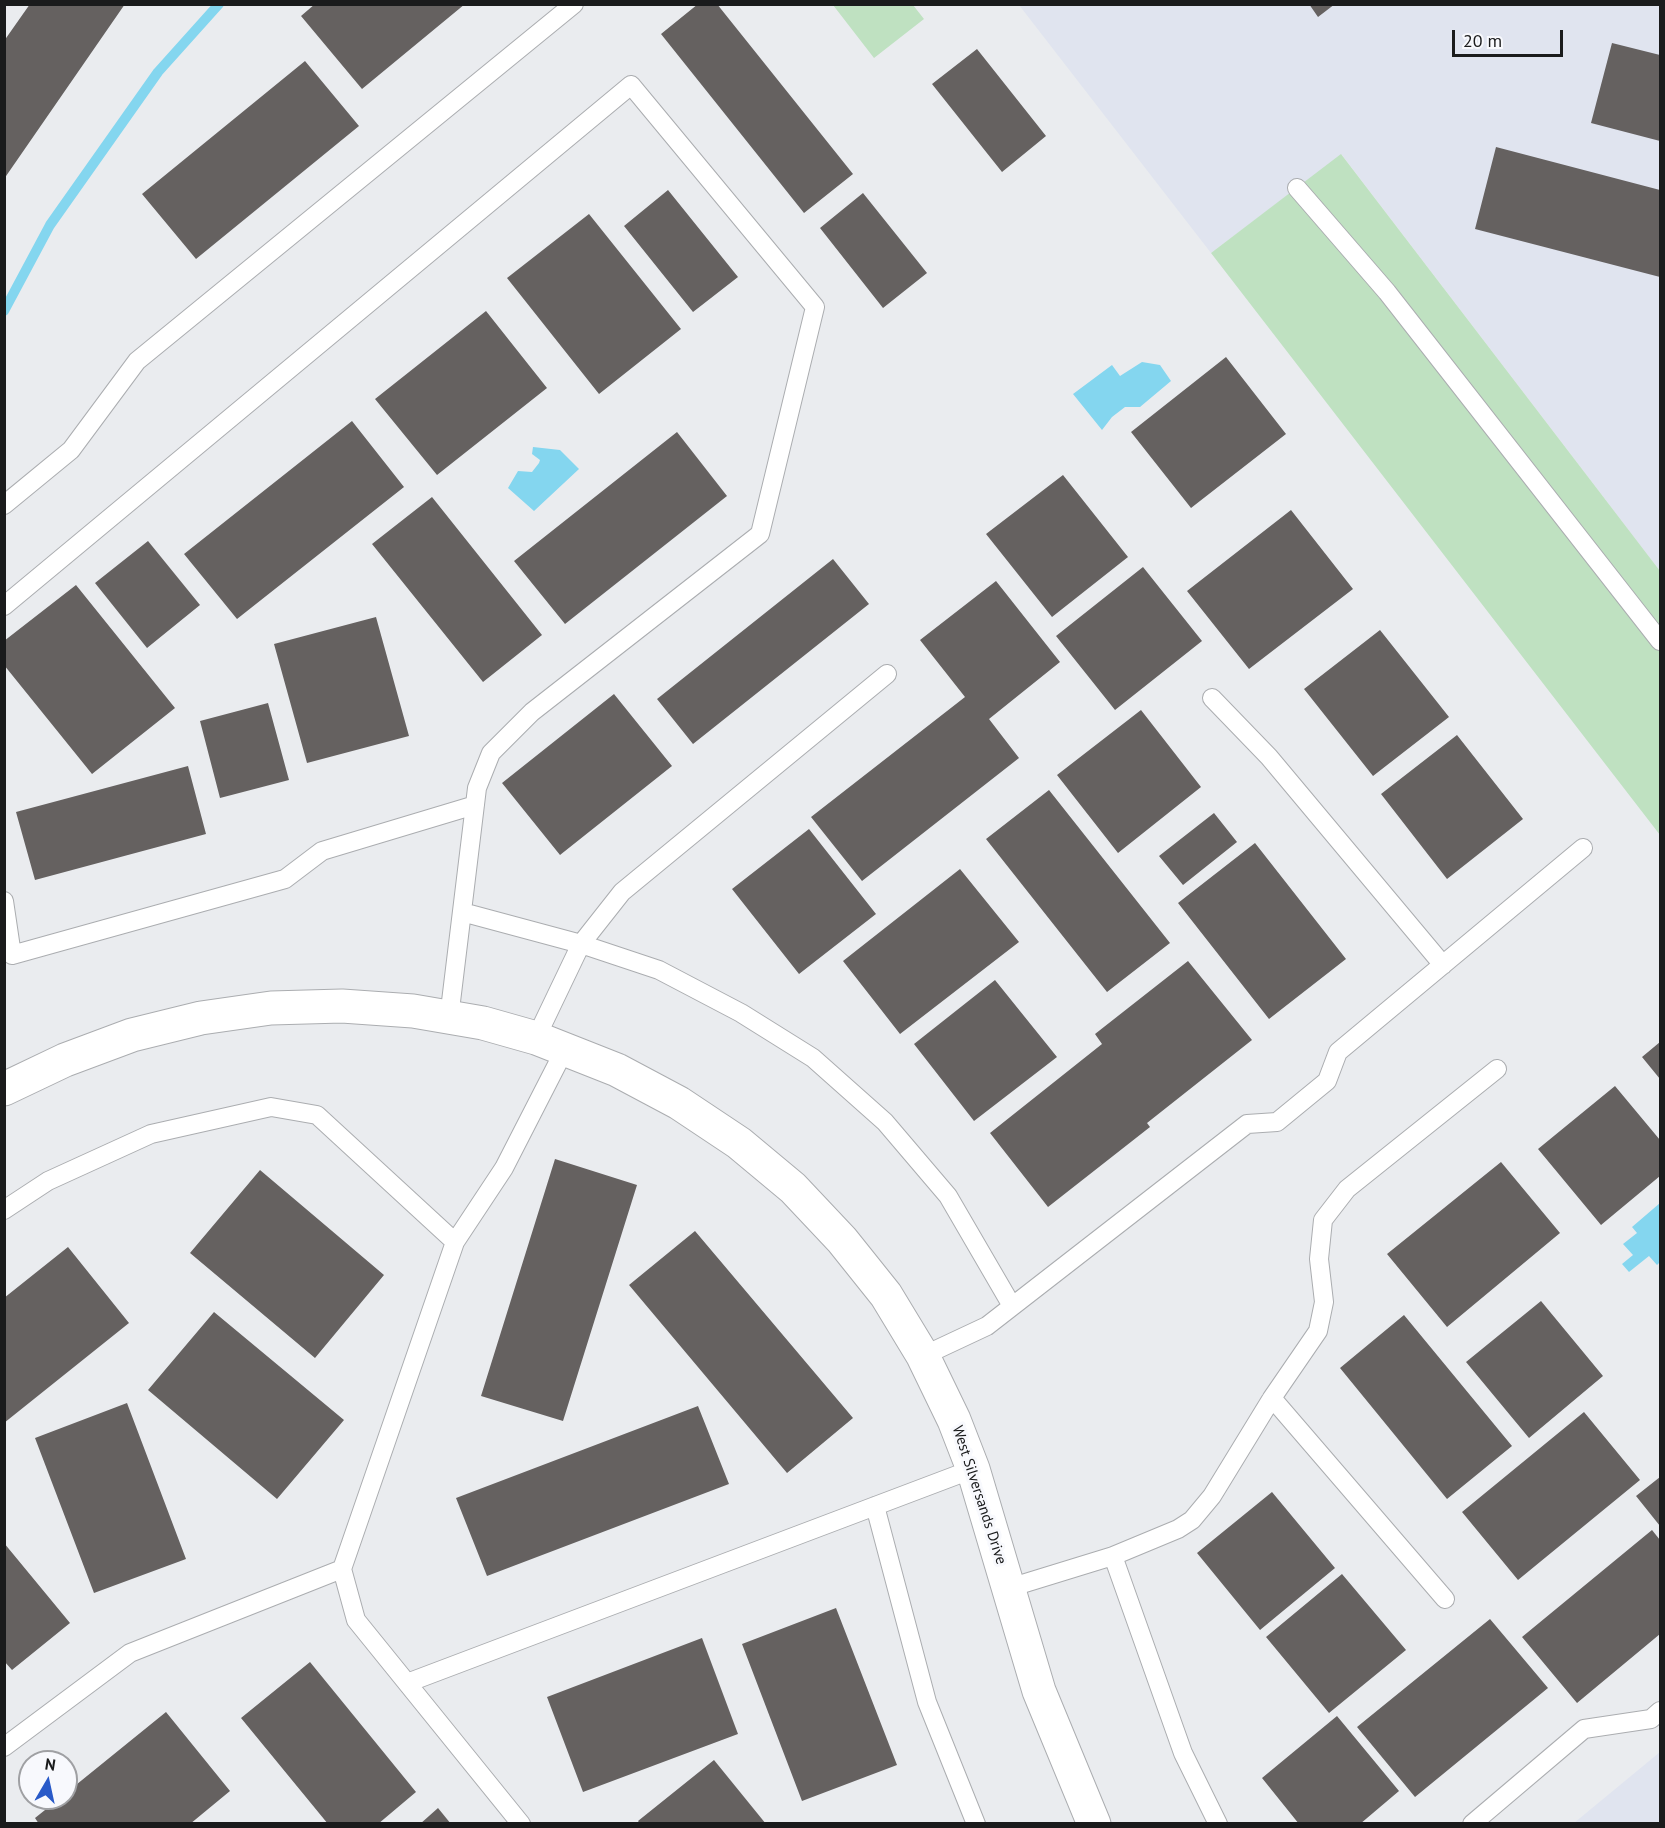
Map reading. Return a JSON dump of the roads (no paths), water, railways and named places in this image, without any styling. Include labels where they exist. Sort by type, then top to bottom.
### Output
[{"type":"street","name":"West Silversands Drive","points":[[4,1089],[65,1060],[132,1035],[201,1018],[271,1008],[342,1006],[413,1011],[551,1043],[617,1070],[680,1103],[739,1143],[793,1188],[842,1240],[879,1286],[923,1356],[954,1420],[973,1469],[1039,1691],[1094,1824]]},
{"type":"lane","points":[[4,505],[71,450],[137,361],[574,4]]},
{"type":"lane","points":[[4,606],[631,85],[815,308],[760,534],[532,712],[491,753],[477,788],[449,1018]]},
{"type":"lane","points":[[1297,188],[1387,292],[1660,641]]},
{"type":"lane","points":[[521,1824],[356,1620],[342,1569],[455,1242],[504,1168],[551,1043],[581,944],[622,892],[887,674]]},
{"type":"lane","points":[[1212,698],[1269,757],[1443,965]]},
{"type":"lane","points":[[4,901],[12,955],[285,879],[322,851],[475,805]]},
{"type":"lane","points":[[923,1356],[987,1326],[1247,1124],[1277,1122],[1327,1081],[1338,1052],[1583,848]]},
{"type":"lane","points":[[462,912],[581,944],[658,970],[741,1013],[813,1058],[885,1122],[948,1196],[1012,1306]]},
{"type":"lane","points":[[1009,1588],[1113,1556],[1178,1529],[1192,1520],[1212,1496],[1272,1398],[1318,1330],[1324,1302],[1319,1259],[1323,1220],[1347,1189],[1497,1069]]},
{"type":"lane","points":[[4,1210],[48,1181],[151,1134],[271,1107],[317,1115],[455,1242]]},
{"type":"lane","points":[[1272,1398],[1445,1599]]},
{"type":"lane","points":[[407,1683],[973,1469]]},
{"type":"lane","points":[[875,1506],[927,1702],[975,1824]]},
{"type":"lane","points":[[1113,1556],[1183,1753],[1218,1824]]},
{"type":"lane","points":[[4,1747],[130,1653],[342,1569]]},
{"type":"lane","points":[[1472,1824],[1584,1730],[1651,1719],[1660,1711]]},
{"type":"water","points":[[1142,362],[1160,365],[1171,381],[1140,407],[1125,407],[1112,417],[1102,430],[1073,394],[1112,365],[1120,376]]},
{"type":"water","points":[[533,447],[560,450],[579,469],[534,511],[508,488],[518,471],[532,472],[539,463],[540,460],[532,454]]},
{"type":"water","points":[[1660,1203],[1660,1262],[1657,1265],[1649,1256],[1629,1272],[1622,1264],[1633,1255],[1623,1244],[1637,1233],[1632,1227]]},
{"type":"waterway","points":[[4,311],[50,225],[158,72],[219,4]]}]
